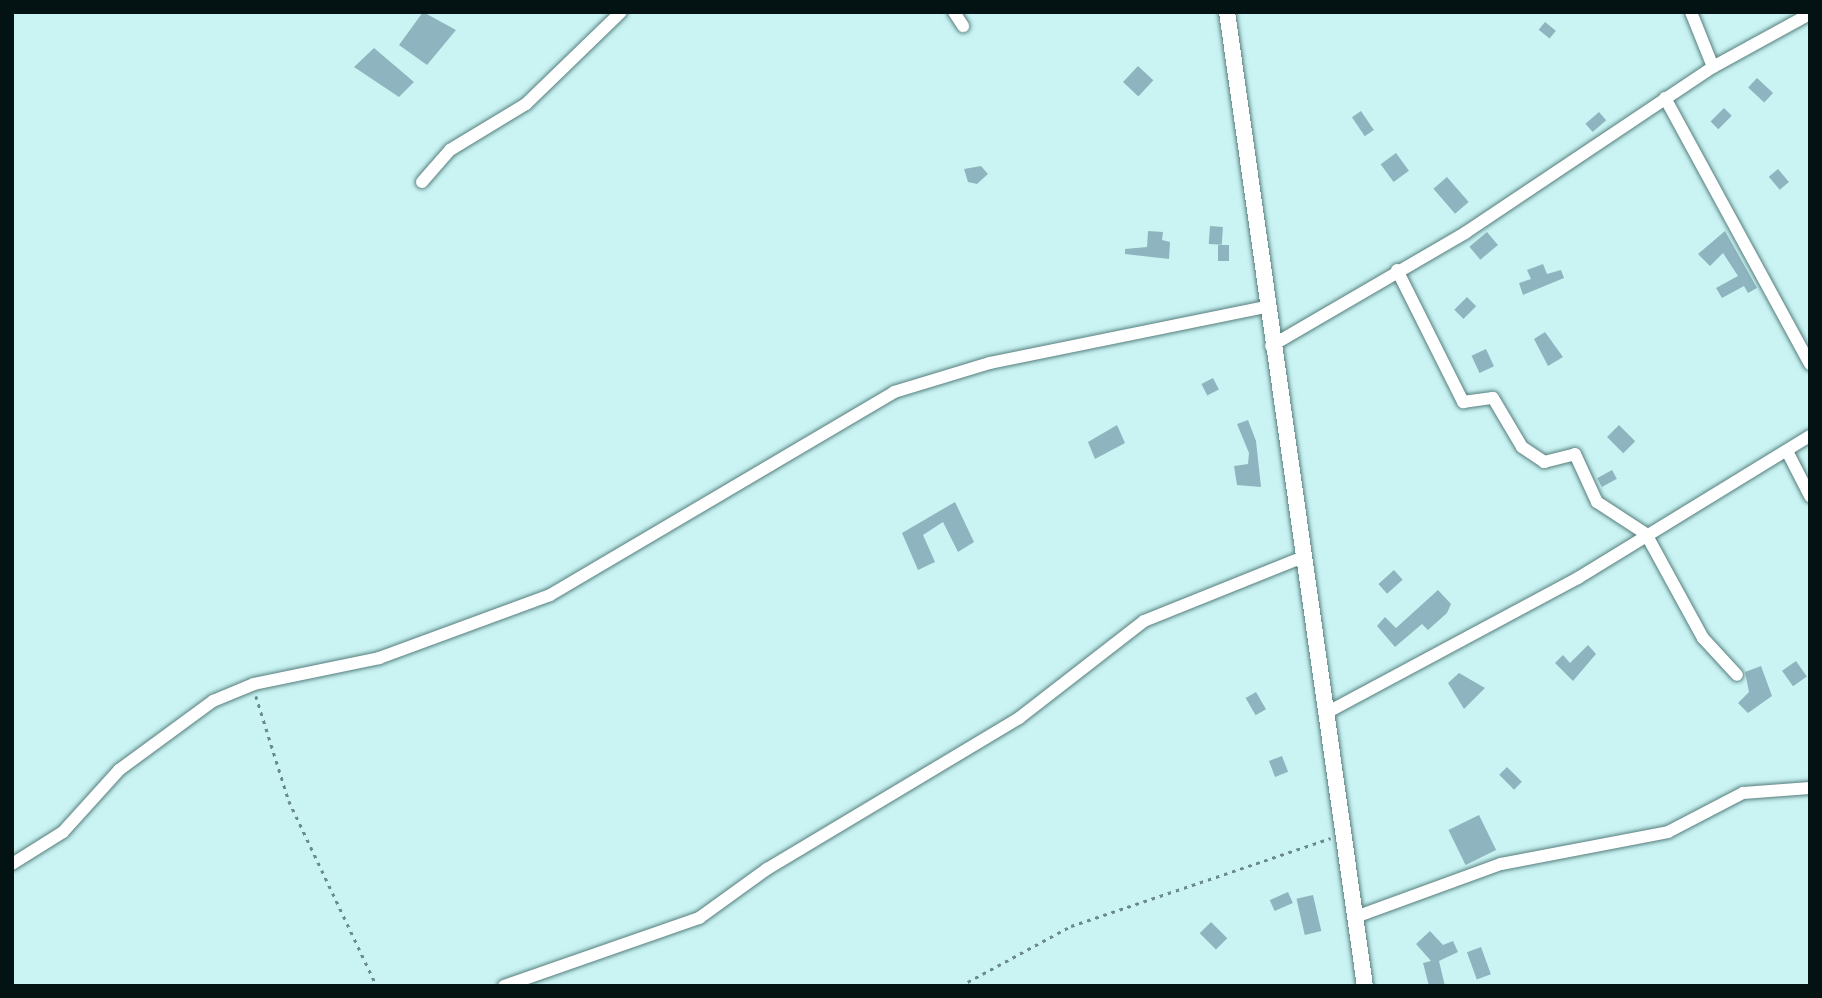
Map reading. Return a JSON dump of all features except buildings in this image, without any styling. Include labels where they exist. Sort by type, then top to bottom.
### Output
[{"type":"main road","points":[[1227,12],[1271,346],[1358,916],[1365,986]]},
{"type":"street","points":[[422,182],[450,149],[526,104],[621,12]]},
{"type":"street","points":[[954,12],[963,26]]},
{"type":"street","points":[[1691,12],[1713,67]]},
{"type":"street","points":[[1271,346],[1396,270],[1465,233],[1713,67],[1810,14]]},
{"type":"street","points":[[1665,98],[1810,364]]},
{"type":"street","points":[[1396,270],[1463,402],[1493,398],[1522,447],[1544,462],[1575,454],[1597,502],[1646,534],[1703,638],[1737,674]]},
{"type":"street","points":[[12,864],[63,832],[119,770],[177,722],[254,684],[379,658],[551,595],[894,392],[990,363],[1266,307]]},
{"type":"street","points":[[1328,712],[1578,578],[1810,436]]},
{"type":"street","points":[[1787,452],[1810,496]]},
{"type":"street","points":[[504,986],[699,918],[801,848],[1019,718],[1144,621],[1303,557]]},
{"type":"street","points":[[1358,916],[1501,864],[1668,832],[1743,793],[1810,788]]},
{"type":"path","points":[[254,684],[289,802],[377,986]]},
{"type":"path","points":[[960,986],[1071,926],[1186,890],[1304,842],[1344,836]]}]
